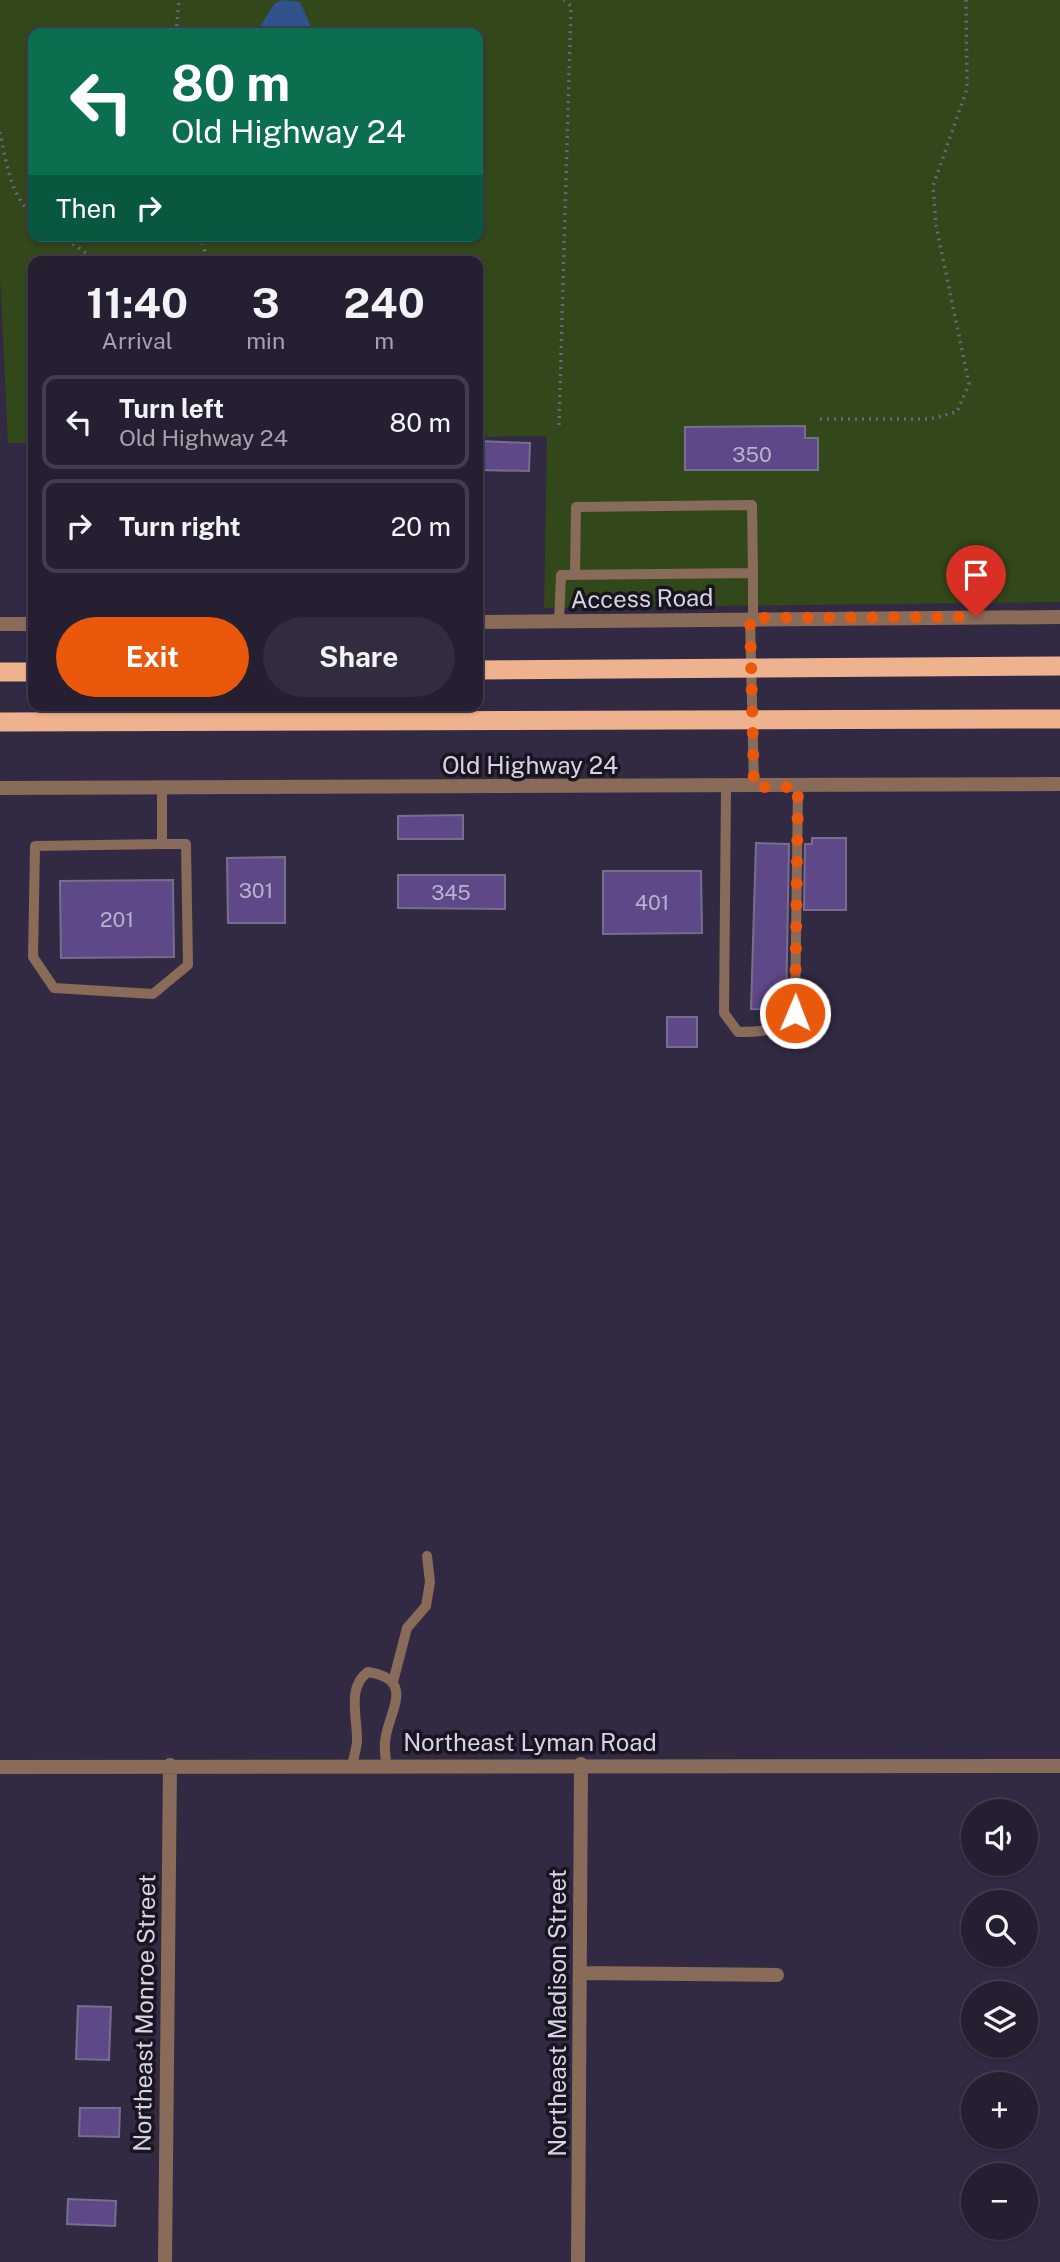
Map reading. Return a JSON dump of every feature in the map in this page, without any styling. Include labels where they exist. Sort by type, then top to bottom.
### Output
[{"type":"highway","points":[[483,670],[1060,666]]},
{"type":"highway","points":[[0,672],[28,672]]},
{"type":"highway","points":[[0,722],[1060,719]]},
{"type":"street","name":"Access Road","points":[[483,622],[1060,617]]},
{"type":"street","points":[[0,624],[28,624]]},
{"type":"street","name":"Old Highway 24","points":[[0,788],[1060,784]]},
{"type":"street","name":"Northeast Lyman Road","points":[[0,1767],[581,1764],[1060,1766]]},
{"type":"street","name":"Northeast Madison Street","points":[[578,2262],[581,1764]]},
{"type":"street","name":"Northeast Monroe Street","points":[[165,2262],[170,1765]]},
{"type":"street","points":[[581,1973],[778,1975]]},
{"type":"lane","points":[[575,576],[576,507],[752,505],[751,668],[754,787]]},
{"type":"lane","points":[[559,622],[561,576],[753,573]]},
{"type":"lane","points":[[726,787],[724,1013],[738,1032],[762,1032],[788,1023],[795,1013],[798,787]]},
{"type":"lane","points":[[162,788],[162,845]]},
{"type":"lane","points":[[162,845],[186,845],[188,965],[153,994],[54,988],[33,957],[35,846],[162,845]]},
{"type":"lane","points":[[393,1682],[407,1628],[426,1606],[430,1582],[427,1556]]},
{"type":"lane","points":[[352,1765],[357,1742],[356,1688],[360,1678],[368,1672],[386,1675],[393,1682],[397,1695],[384,1741],[386,1765]]},
{"type":"path","points":[[176,28],[179,0]]},
{"type":"path","points":[[559,425],[571,6],[564,0]]},
{"type":"path","points":[[820,419],[930,419],[957,412],[969,384],[936,225],[933,186],[967,89],[966,0]]},
{"type":"path","points":[[0,132],[13,186],[28,211]]},
{"type":"path","points":[[70,242],[91,256]]},
{"type":"green space","points":[[0,0],[1060,0],[1060,602],[544,608],[547,436],[483,437],[483,256],[28,256],[28,443],[8,443],[0,277]]},
{"type":"water","points":[[282,0],[300,2],[312,28],[259,28],[274,4]]},
{"type":"building","points":[[805,426],[805,438],[818,438],[818,470],[685,470],[685,427]]},
{"type":"building","points":[[483,441],[530,443],[529,471],[483,470]]},
{"type":"building","points":[[463,815],[463,839],[398,839],[398,816]]},
{"type":"building","points":[[812,838],[846,838],[846,910],[804,910],[805,844],[812,844]]},
{"type":"building","points":[[756,843],[789,844],[786,1010],[751,1009]]},
{"type":"building","points":[[285,857],[285,923],[228,923],[227,858]]},
{"type":"building","points":[[603,871],[701,871],[702,933],[603,934]]},
{"type":"building","points":[[398,875],[505,875],[505,909],[398,908]]},
{"type":"building","points":[[173,880],[174,957],[61,958],[60,881]]},
{"type":"building","points":[[667,1017],[697,1017],[697,1047],[667,1047]]},
{"type":"building","points":[[78,2006],[111,2007],[109,2060],[76,2059]]},
{"type":"building","points":[[80,2108],[120,2108],[119,2137],[79,2136]]},
{"type":"building","points":[[68,2199],[116,2201],[115,2226],[67,2224]]},
{"type":"route","points":[[795,1013],[798,787],[754,787],[750,618],[976,617]]}]
